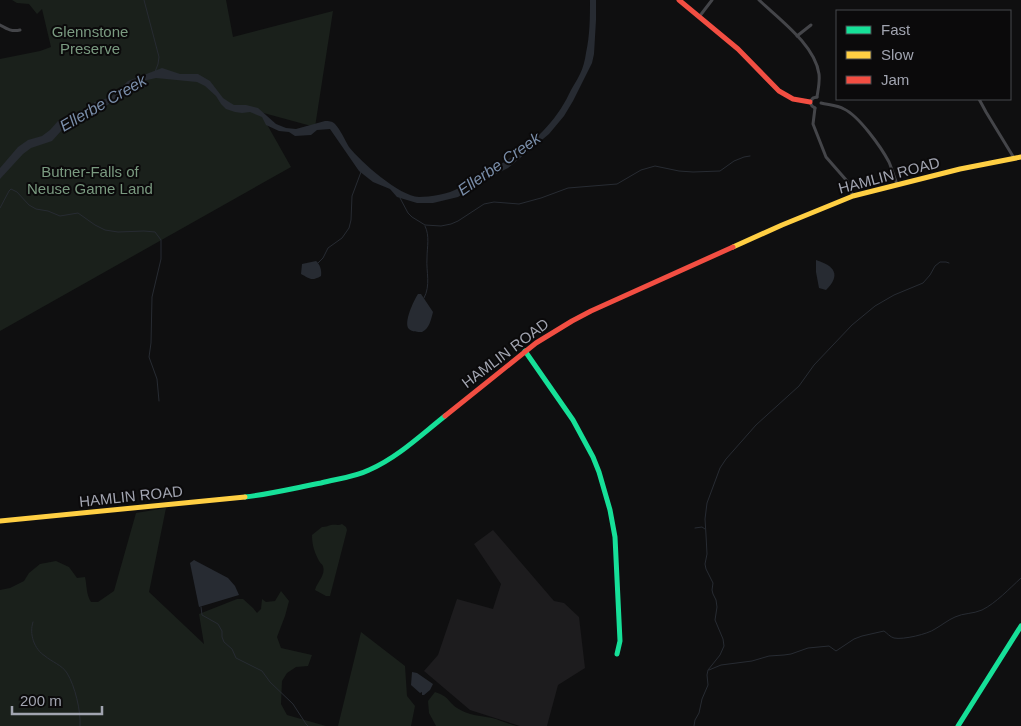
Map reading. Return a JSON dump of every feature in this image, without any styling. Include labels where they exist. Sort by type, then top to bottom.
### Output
[{"type":"street","points":[[678,0],[738,49],[779,90],[793,99],[810,102],[815,108]]},
{"type":"street","points":[[699,17],[712,0]]},
{"type":"street","points":[[760,0],[809,50],[816,63],[819,79],[817,98]]},
{"type":"street","points":[[0,25],[9,30],[20,30]]},
{"type":"street","points":[[797,36],[811,25]]},
{"type":"street","points":[[810,102],[813,98],[817,98]]},
{"type":"street","points":[[817,98],[822,103],[844,108],[858,119],[885,155],[897,184]]},
{"type":"street","points":[[980,100],[1014,158]]},
{"type":"street","points":[[815,108],[820,107],[822,103]]},
{"type":"street","points":[[815,108],[813,124],[826,157],[847,180],[853,196]]},
{"type":"street","name":"HAMLIN ROAD","points":[[0,521],[262,495],[342,478],[368,470],[383,463],[403,449],[551,333],[591,311],[776,228],[853,196],[897,184],[1021,157]]},
{"type":"street","points":[[525,352],[573,420],[600,472],[615,537],[620,641],[617,654]]},
{"type":"street","points":[[958,726],[1021,626]]},
{"type":"shaded area","points":[[493,530],[554,601],[564,603],[579,617],[585,668],[558,685],[547,726],[520,726],[470,710],[424,671],[438,655],[457,599],[493,609],[501,584],[474,544]]},
{"type":"green space","name":"Butner-Falls of Neuse Game Land","points":[[12,0],[226,0],[233,37],[333,11],[315,127],[260,112],[291,167],[0,331],[0,59],[51,47],[42,9],[37,14],[29,4],[17,3]]},
{"type":"green space","points":[[166,508],[149,592],[204,644],[199,614],[237,599],[243,599],[257,613],[261,609],[262,599],[266,602],[275,601],[281,591],[289,601],[277,637],[281,648],[312,655],[308,666],[296,667],[287,673],[282,681],[281,704],[287,715],[326,726],[0,726],[0,590],[10,588],[24,581],[29,573],[40,564],[56,561],[69,567],[77,578],[85,577],[89,599],[91,602],[98,602],[114,591],[136,513]]},
{"type":"green space","points":[[342,524],[347,530],[330,596],[326,596],[315,590],[324,569],[314,550],[312,535],[322,527]]},
{"type":"green space","points":[[361,632],[405,666],[407,696],[415,706],[411,726],[338,726]]},
{"type":"green space","points":[[435,692],[446,697],[454,706],[465,712],[516,726],[436,726],[429,713],[428,701]]},
{"type":"water","name":"Ellerbe Creek","points":[[590,0],[596,0],[592,63],[564,116],[549,134],[508,168],[484,180],[458,197],[433,203],[417,203],[397,197],[390,189],[373,182],[359,171],[330,129],[317,130],[311,135],[295,136],[289,132],[279,131],[266,125],[262,117],[250,112],[242,113],[226,109],[216,96],[205,86],[197,82],[156,78],[134,86],[102,109],[71,124],[52,141],[31,148],[0,179],[0,168],[18,147],[28,140],[42,136],[58,121],[95,102],[111,97],[128,81],[162,68],[180,74],[198,74],[210,81],[223,98],[229,102],[234,105],[258,108],[276,124],[286,128],[296,129],[325,121],[333,122],[349,147],[362,161],[401,191],[419,197],[450,192],[498,166],[522,150],[544,130],[562,107],[583,67],[589,33]]},
{"type":"water","points":[[816,260],[828,265],[834,272],[831,285],[826,290],[819,288]]},
{"type":"water","points":[[316,261],[319,264],[321,276],[312,279],[301,274],[302,264]]},
{"type":"water","points":[[418,294],[421,294],[433,312],[428,326],[422,332],[415,332],[409,329],[407,322]]},
{"type":"water","points":[[194,560],[228,578],[235,586],[239,595],[199,607],[190,563]]},
{"type":"water","points":[[412,672],[417,673],[433,684],[424,695],[411,685]]},
{"type":"waterway","points":[[144,0],[159,57],[155,72]]},
{"type":"waterway","points":[[400,198],[412,217],[425,225],[441,226],[458,221],[484,204],[494,202],[519,204],[568,188],[617,184],[641,170],[655,166],[679,171],[720,171],[734,161],[750,156]]},
{"type":"waterway","points":[[318,263],[328,248],[342,238],[349,228],[352,196],[361,172]]},
{"type":"waterway","points":[[0,208],[11,189],[36,209],[60,216],[78,213],[105,230],[155,232],[161,240],[161,259],[152,297],[149,357],[157,379],[159,401]]},
{"type":"waterway","points":[[424,298],[428,283],[428,238],[425,226]]},
{"type":"waterway","points":[[694,726],[708,685],[708,670],[720,655],[724,646],[715,620],[717,607],[712,590],[713,583],[705,564],[707,554],[705,519],[707,503],[720,468],[756,425],[799,386],[814,365],[852,325],[875,306],[894,295],[923,283],[940,262],[949,263]]},
{"type":"waterway","points":[[695,528],[702,527],[705,529]]},
{"type":"waterway","points":[[709,670],[721,665],[791,654],[808,648],[829,646],[836,651],[854,639],[884,631],[898,638],[921,635],[932,631],[955,617],[987,607],[1021,578]]},
{"type":"waterway","points":[[201,607],[202,615],[218,624],[222,631],[224,642],[232,649],[236,658],[262,671],[270,682],[293,704],[308,726]]},
{"type":"waterway","points":[[33,622],[32,636],[35,645],[41,653],[62,668],[70,678],[78,706],[80,726]]},
{"type":"traffic: fast","points":[[525,351],[573,420],[599,472],[610,510],[615,537],[620,641],[617,654]]},
{"type":"traffic: fast","points":[[245,497],[321,483],[364,472],[399,453],[445,416]]},
{"type":"traffic: fast","points":[[958,726],[1021,626]]},
{"type":"traffic: slow","points":[[733,247],[853,196],[960,169],[1021,157]]},
{"type":"traffic: slow","points":[[0,521],[245,497]]},
{"type":"traffic: jam","points":[[679,0],[738,49],[779,91],[793,99],[810,102]]},
{"type":"traffic: jam","points":[[445,416],[536,343],[572,321],[733,247]]},
{"type":"park label","name":"Glennstone Preserve","points":[[90,40]]}]
